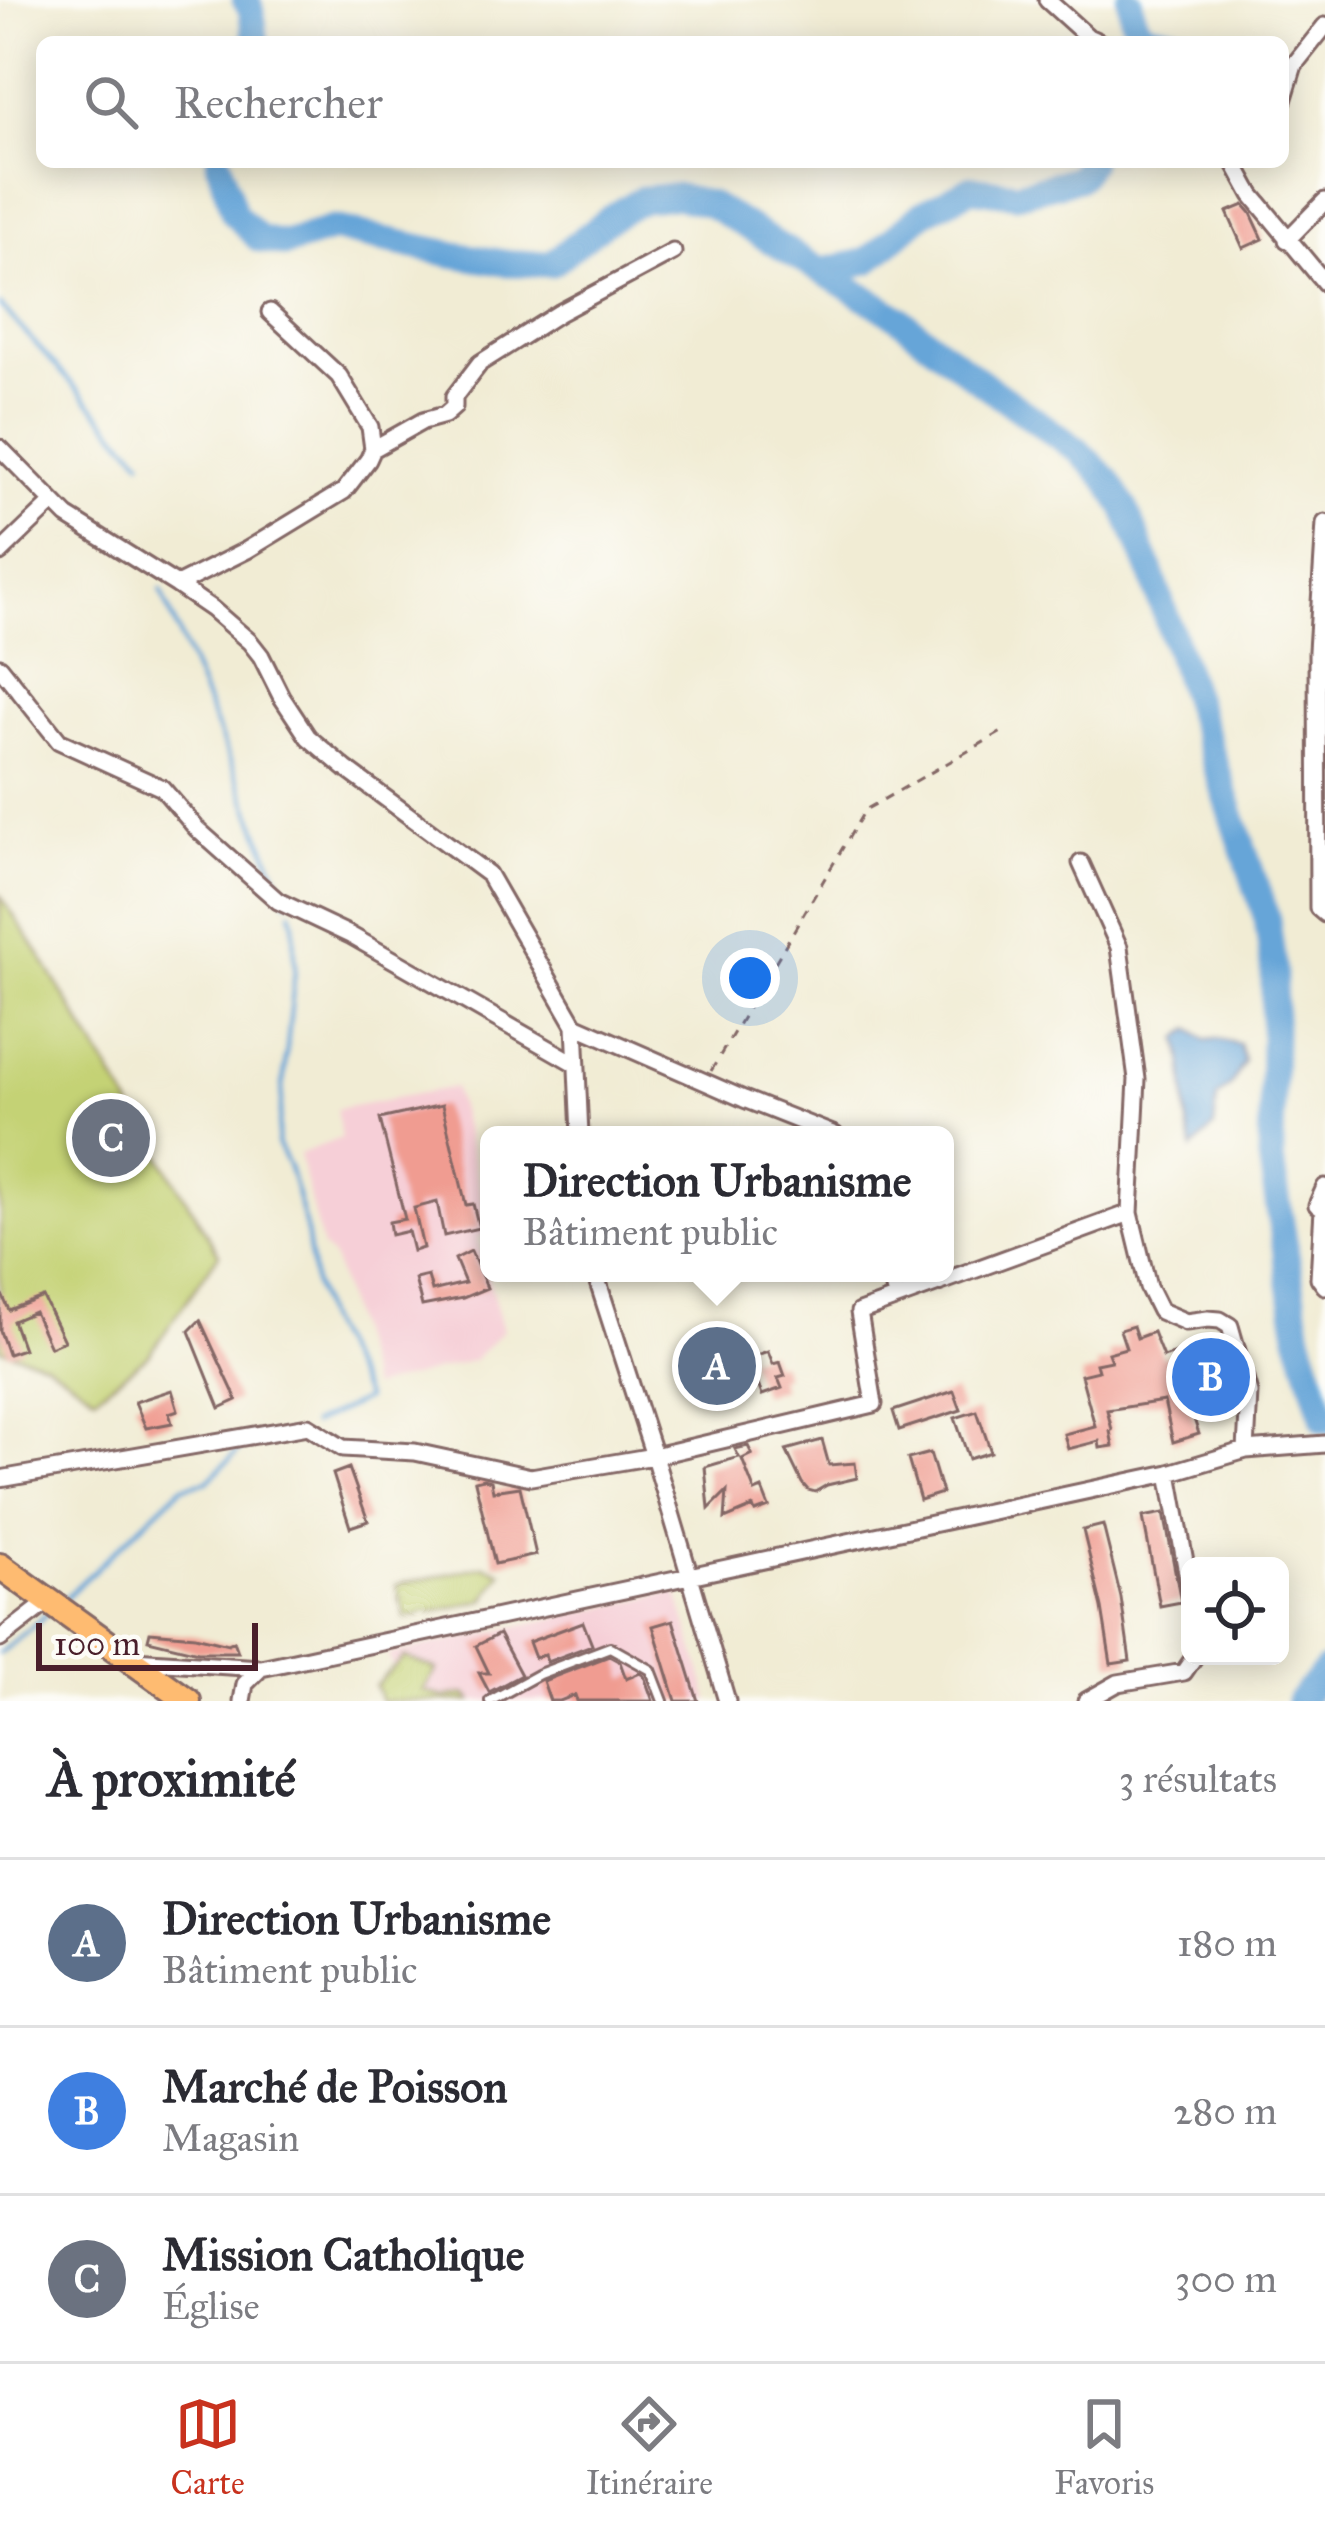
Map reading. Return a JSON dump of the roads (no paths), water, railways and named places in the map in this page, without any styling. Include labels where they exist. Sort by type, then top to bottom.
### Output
[{"type":"main road","points":[[0,1566],[188,1701]]},
{"type":"street","points":[[1047,0],[1087,36]]},
{"type":"street","points":[[1289,81],[1294,64],[1325,26]]},
{"type":"street","points":[[1237,168],[1252,195],[1325,283]]},
{"type":"street","points":[[1287,240],[1325,201]]},
{"type":"street","points":[[373,449],[445,415],[480,363],[559,313],[674,252]]},
{"type":"street","points":[[178,585],[344,491],[373,449],[370,427],[339,376],[270,312]]},
{"type":"street","points":[[0,448],[67,516],[178,585],[250,642],[308,737],[488,874],[575,1025],[579,1126]]},
{"type":"street","points":[[0,554],[53,502]]},
{"type":"street","points":[[1325,523],[1317,674],[1318,908],[1325,914]]},
{"type":"street","points":[[0,667],[59,741],[162,788],[197,829],[278,901],[350,935],[576,1064]]},
{"type":"street","points":[[1081,863],[1119,947],[1137,1079],[1130,1213],[1148,1287],[1160,1312],[1186,1322],[1208,1319],[1230,1325],[1250,1393],[1246,1450]]},
{"type":"street","points":[[575,1025],[813,1126]]},
{"type":"street","points":[[1325,1187],[1317,1205],[1324,1210],[1318,1279],[1325,1286]]},
{"type":"street","points":[[954,1276],[1130,1213]]},
{"type":"street","points":[[598,1282],[727,1701]]},
{"type":"street","points":[[892,1282],[896,1297]]},
{"type":"street","points":[[0,1479],[308,1426],[343,1448],[415,1452],[531,1477],[654,1456],[874,1404],[859,1312],[938,1282]]},
{"type":"street","points":[[130,1660],[261,1668],[1169,1472],[1246,1450],[1318,1445]]},
{"type":"street","points":[[1169,1472],[1184,1557]]},
{"type":"street","points":[[0,1639],[49,1601]]},
{"type":"street","points":[[1086,1701],[1118,1684],[1184,1672],[1189,1665]]},
{"type":"street","points":[[242,1701],[245,1684],[261,1668]]},
{"type":"lane","points":[[490,1701],[539,1674],[610,1646],[651,1670],[663,1701]]},
{"type":"water","points":[[1191,1029],[1206,1040],[1239,1044],[1244,1061],[1231,1085],[1217,1097],[1214,1127],[1193,1149],[1179,1038]]},
{"type":"waterway","points":[[245,0],[251,8],[255,36]]},
{"type":"waterway","points":[[1130,0],[1133,19],[1144,34],[1155,36]]},
{"type":"waterway","points":[[221,168],[234,214],[259,239],[285,244],[333,229],[506,263],[551,264],[642,199],[676,196],[709,204],[895,315],[1080,452],[1107,479],[1125,508],[1151,572],[1267,919],[1274,972],[1271,1159],[1299,1335],[1325,1420]]},
{"type":"waterway","points":[[823,271],[868,261],[923,213],[972,188],[1017,194],[1078,178],[1085,168]]},
{"type":"waterway","points":[[0,305],[142,460]]},
{"type":"waterway","points":[[161,590],[287,901]]},
{"type":"waterway","points":[[291,912],[295,969],[277,1144],[289,1167],[305,1225],[325,1320],[366,1399],[312,1424]]},
{"type":"waterway","points":[[66,1597],[182,1487],[208,1481],[243,1446]]},
{"type":"waterway","points":[[0,1653],[46,1615]]},
{"type":"waterway","points":[[1299,1701],[1325,1671]]},
{"type":"place","name":"Mission Catholique","points":[[111,1138]]},
{"type":"place","name":"Direction Urbanisme","points":[[717,1366]]},
{"type":"place","name":"Marché de Poisson","points":[[1211,1377]]}]
